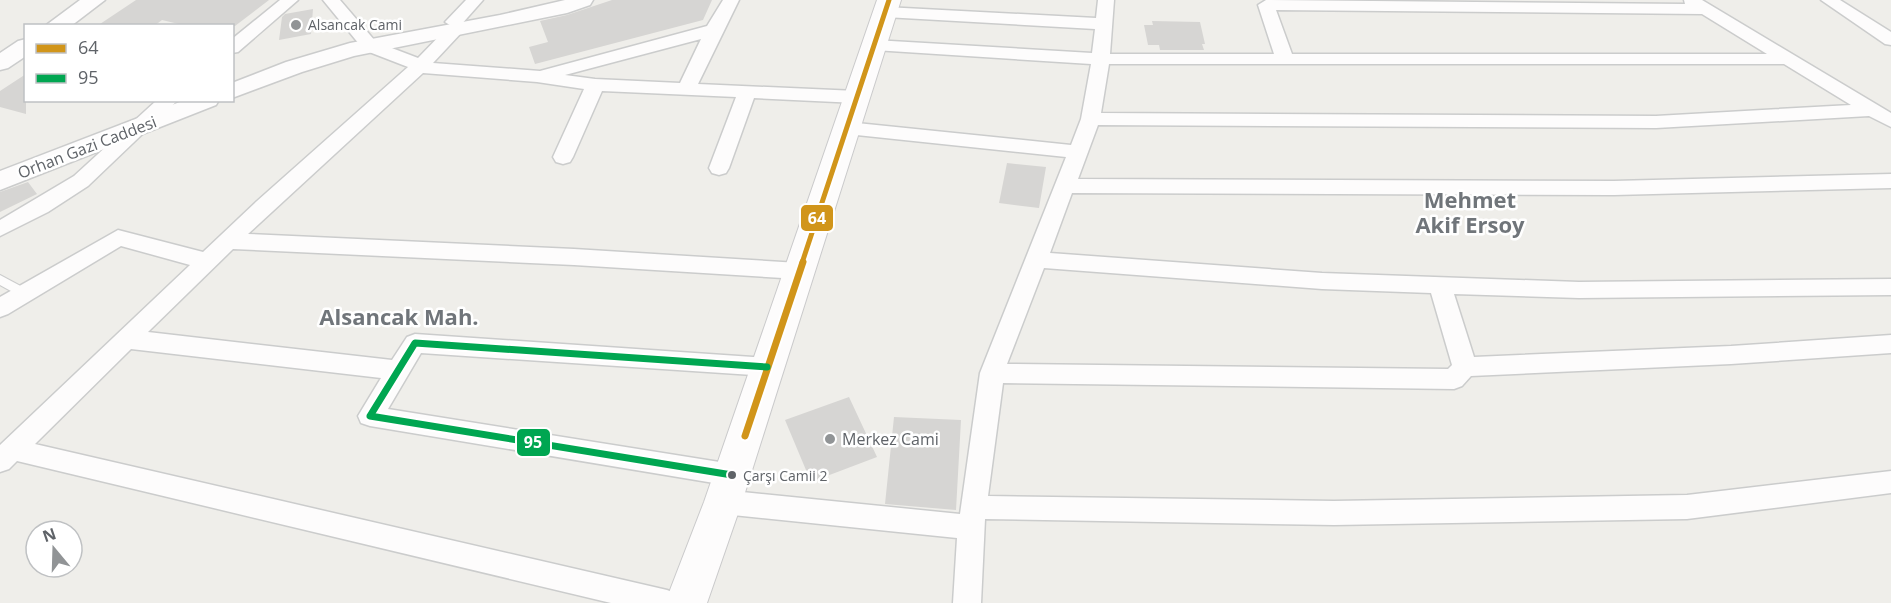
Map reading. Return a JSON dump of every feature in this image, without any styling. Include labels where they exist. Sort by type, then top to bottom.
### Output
[{"type":"main road","points":[[686,603],[727,489],[887,6]]},
{"type":"street","points":[[59,24],[94,0]]},
{"type":"street","points":[[234,46],[290,0]]},
{"type":"street","points":[[331,0],[375,44],[410,60],[419,67],[537,76],[595,85],[857,97]]},
{"type":"street","points":[[6,455],[206,261],[419,67],[475,0]]},
{"type":"street","points":[[234,90],[294,67],[375,44],[399,42],[555,0]]},
{"type":"street","points":[[454,27],[567,7],[582,0]]},
{"type":"street","points":[[686,89],[731,0]]},
{"type":"street","points":[[1028,20],[1030,0]]},
{"type":"street","points":[[967,603],[972,517],[992,373],[1090,119],[1100,59],[1106,0]]},
{"type":"street","points":[[1828,0],[1891,40]]},
{"type":"street","points":[[1285,59],[1266,5],[1698,4],[1891,121]]},
{"type":"street","points":[[887,6],[1028,20],[1103,24]]},
{"type":"street","points":[[537,76],[714,30]]},
{"type":"street","points":[[874,45],[1100,59],[1791,59]]},
{"type":"street","points":[[0,63],[24,47]]},
{"type":"street","points":[[564,157],[595,85]]},
{"type":"street","points":[[719,168],[747,92]]},
{"type":"street","points":[[0,229],[41,207],[81,181],[167,102]]},
{"type":"street","name":"Orhan Gazi Caddesi","points":[[0,180],[203,102]]},
{"type":"street","points":[[1090,119],[1656,122],[1873,110]]},
{"type":"street","points":[[847,128],[1078,152]]},
{"type":"street","points":[[1065,186],[1614,188],[1891,181]]},
{"type":"street","points":[[0,308],[118,238],[206,261]]},
{"type":"street","points":[[228,241],[574,257],[799,271]]},
{"type":"street","points":[[1036,260],[1322,281],[1579,290],[1891,288]]},
{"type":"street","points":[[1440,285],[1465,367]]},
{"type":"street","points":[[127,339],[398,370]]},
{"type":"street","points":[[767,368],[415,342],[370,416],[727,489],[972,517],[1687,507],[1891,482]]},
{"type":"street","points":[[992,373],[1454,379],[1465,367],[1731,355],[1891,344]]},
{"type":"street","points":[[6,455],[667,603]]},
{"type":"lane","points":[[0,279],[24,293]]},
{"type":"building","points":[[136,0],[269,0],[235,26],[234,24],[179,24],[162,20],[157,24],[100,24]]},
{"type":"building","points":[[612,0],[712,0],[703,20],[535,64],[529,47],[548,42],[540,21],[567,15]]},
{"type":"building","name":"Alsancak Cami","points":[[313,9],[311,34],[279,40],[282,17],[285,14]]},
{"type":"building","points":[[1152,21],[1200,22],[1205,44],[1202,44],[1204,50],[1160,50],[1159,45],[1148,45],[1144,25],[1153,25]]},
{"type":"building","points":[[24,75],[26,114],[0,107],[0,91]]},
{"type":"building","points":[[1007,163],[1046,167],[1039,208],[999,203]]},
{"type":"building","points":[[28,182],[37,194],[0,212],[0,192]]},
{"type":"building","name":"Merkez Cami","points":[[849,397],[877,457],[811,482],[785,420]]},
{"type":"building","points":[[894,417],[961,420],[956,510],[885,504]]},
{"type":"transit line","name":"64","points":[[745,436],[889,0]]},
{"type":"transit line","name":"95","points":[[732,475],[370,416],[415,343],[767,367]]},
{"type":"place","name":"Alsancak Cami","points":[[296,25]]},
{"type":"place","name":"Merkez Cami","points":[[830,439]]},
{"type":"place","name":"Çarşı Camii 2","points":[[732,475]]},
{"type":"district","name":"Mehmet Akif Ersoy","points":[[1470,212]]},
{"type":"district","name":"Alsancak Mah.","points":[[399,317]]}]
